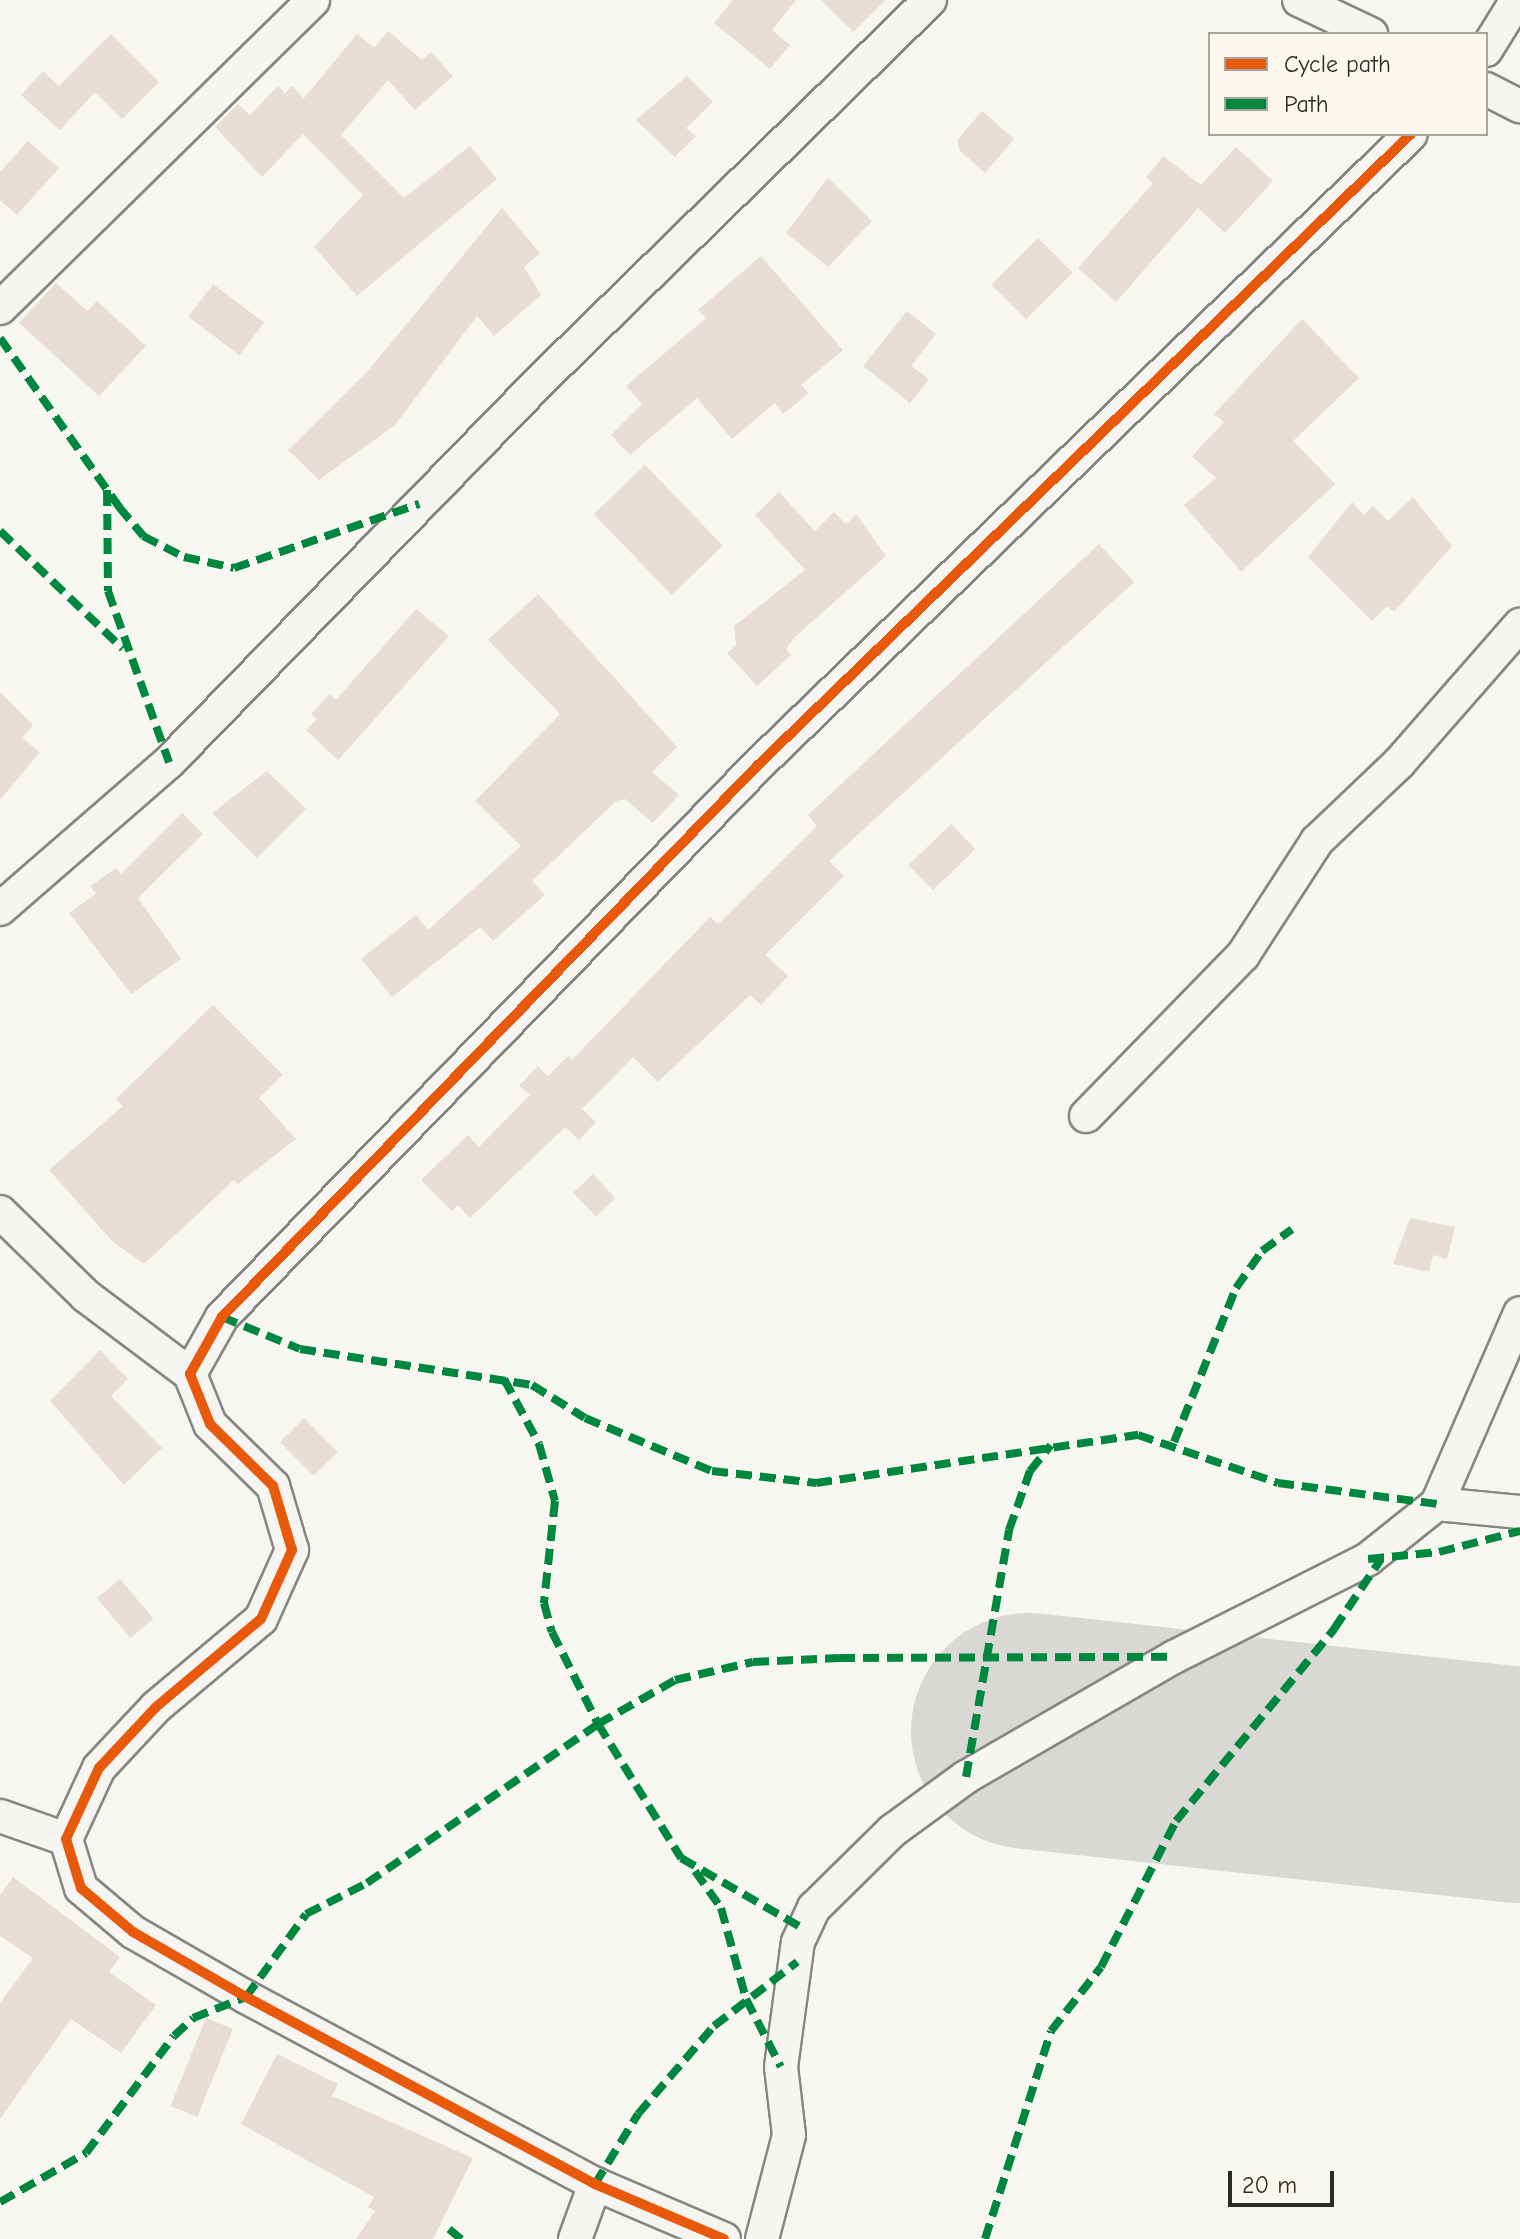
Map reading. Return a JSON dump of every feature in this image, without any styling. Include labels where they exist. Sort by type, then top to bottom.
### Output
[{"type":"street","points":[[0,308],[313,0]]},
{"type":"street","points":[[0,909],[169,762],[543,378],[930,0]]},
{"type":"street","points":[[1299,0],[1367,32]]},
{"type":"street","points":[[1488,47],[1517,0]]},
{"type":"street","points":[[1488,90],[1520,106]]},
{"type":"street","points":[[190,1374],[222,1317],[757,766],[1409,136]]},
{"type":"street","points":[[1086,1116],[1243,955],[1317,841],[1399,763],[1520,625]]},
{"type":"street","points":[[0,1212],[86,1296],[190,1374],[210,1424],[273,1486],[292,1550],[285,1578],[261,1619],[156,1707],[99,1768],[66,1839],[81,1888],[133,1932],[595,2184],[724,2239]]},
{"type":"street","points":[[762,2239],[789,2135],[781,2067],[798,1942],[840,1876],[966,1777],[1174,1657],[1368,1559],[1437,1504],[1520,1313]]},
{"type":"street","points":[[1437,1504],[1520,1512]]},
{"type":"street","points":[[0,1816],[66,1839]]},
{"type":"street","points":[[575,2239],[595,2184]]},
{"type":"building","points":[[733,0],[796,0],[772,30],[790,45],[770,69],[714,23]]},
{"type":"building","points":[[821,0],[886,0],[853,32]]},
{"type":"building","points":[[388,31],[422,60],[431,52],[453,76],[415,110],[388,80],[341,135],[404,198],[470,146],[497,179],[357,296],[314,247],[363,195],[303,134],[262,177],[215,127],[238,104],[250,115],[278,86],[285,93],[292,86],[304,98],[357,34],[374,48]]},
{"type":"building","points":[[111,34],[159,82],[122,119],[95,92],[60,130],[21,95],[43,71],[59,86]]},
{"type":"building","points":[[687,76],[713,102],[686,128],[696,136],[675,157],[636,120]]},
{"type":"building","points":[[982,111],[1014,139],[985,173],[959,150],[958,139]]},
{"type":"building","points":[[28,141],[59,168],[17,215],[0,200],[0,172]]},
{"type":"building","points":[[1236,147],[1273,181],[1225,233],[1198,208],[1116,302],[1078,268],[1153,183],[1146,178],[1163,156],[1201,185]]},
{"type":"building","points":[[828,178],[872,221],[828,267],[786,233]]},
{"type":"building","points":[[502,208],[540,253],[524,267],[541,295],[494,336],[477,316],[395,425],[319,480],[288,450],[368,371]]},
{"type":"building","points":[[1038,238],[1073,273],[1026,319],[991,285]]},
{"type":"building","points":[[761,256],[843,350],[801,385],[809,393],[783,414],[775,403],[732,439],[697,398],[630,455],[611,435],[642,404],[626,386],[706,318],[698,310]]},
{"type":"building","points":[[56,283],[87,311],[97,301],[146,346],[99,396],[19,323]]},
{"type":"building","points":[[213,284],[264,323],[239,355],[188,317]]},
{"type":"building","points":[[907,311],[936,334],[911,366],[929,379],[910,403],[863,366]]},
{"type":"building","points":[[1302,319],[1359,378],[1293,441],[1335,484],[1241,572],[1184,505],[1216,478],[1192,456],[1224,422],[1214,414]]},
{"type":"building","points":[[645,465],[723,546],[672,595],[594,514]]},
{"type":"building","points":[[779,492],[815,531],[834,512],[846,524],[856,514],[886,556],[795,637],[786,649],[791,655],[757,686],[727,653],[736,645],[734,626],[805,570],[755,515]]},
{"type":"building","points":[[1413,497],[1452,546],[1394,612],[1387,606],[1372,621],[1308,557],[1352,502],[1364,515],[1373,506],[1388,521]]},
{"type":"building","points":[[1099,544],[1134,582],[829,861],[844,876],[765,955],[788,976],[761,1005],[750,995],[658,1082],[633,1057],[582,1109],[596,1122],[579,1140],[565,1127],[470,1218],[458,1205],[452,1211],[421,1180],[468,1135],[479,1147],[530,1095],[519,1086],[538,1066],[548,1076],[568,1056],[572,1060],[710,917],[718,924],[817,826],[808,815]]},
{"type":"building","points":[[538,594],[677,747],[652,772],[679,795],[653,823],[625,799],[616,801],[532,881],[545,895],[493,941],[480,927],[392,997],[361,959],[416,915],[428,930],[521,846],[475,801],[560,714],[488,640]]},
{"type":"building","points":[[416,609],[449,636],[338,760],[306,730],[317,719],[311,714],[330,694],[336,700]]},
{"type":"building","points":[[0,692],[33,725],[22,738],[40,752],[0,800]]},
{"type":"building","points":[[267,771],[306,809],[257,858],[212,813]]},
{"type":"building","points":[[182,813],[203,834],[138,898],[181,959],[131,994],[69,913],[96,894],[90,886],[116,868],[121,874]]},
{"type":"building","points":[[951,824],[975,849],[933,890],[909,865]]},
{"type":"building","points":[[213,1005],[283,1075],[259,1098],[296,1139],[238,1184],[234,1180],[144,1264],[112,1241],[49,1170],[123,1106],[116,1099]]},
{"type":"building","points":[[593,1174],[616,1198],[596,1217],[573,1192]]},
{"type":"building","points":[[1410,1218],[1455,1227],[1447,1259],[1433,1255],[1429,1272],[1393,1264]]},
{"type":"building","points":[[100,1350],[128,1379],[111,1396],[162,1448],[124,1485],[50,1401]]},
{"type":"building","points":[[304,1418],[338,1452],[314,1476],[280,1442]]},
{"type":"building","points":[[120,1579],[153,1619],[130,1638],[97,1598]]},
{"type":"building","points":[[13,1877],[120,1957],[109,1972],[156,2005],[121,2053],[71,2019],[0,2119],[0,2003],[33,1958],[0,1936],[0,1895]]},
{"type":"building","points":[[206,2018],[233,2029],[197,2117],[170,2106]]},
{"type":"building","points":[[277,2054],[338,2084],[332,2096],[473,2158],[433,2239],[356,2239],[375,2211],[368,2207],[374,2197],[241,2124]]},
{"type":"runway","points":[[1029,1731],[1520,1785]]},
{"type":"marked path","points":[[0,338],[119,507],[143,536],[184,557],[234,568],[419,504]]},
{"type":"marked path","points":[[107,490],[108,591],[169,762]]},
{"type":"marked path","points":[[0,531],[123,649]]},
{"type":"marked path","points":[[1174,1442],[1236,1288],[1262,1251],[1292,1229]]},
{"type":"marked path","points":[[222,1317],[300,1349],[532,1385],[585,1418],[712,1471],[816,1483],[1138,1435],[1278,1483],[1437,1504]]},
{"type":"marked path","points":[[504,1379],[539,1444],[555,1501],[544,1603],[552,1632],[598,1724],[681,1858],[802,1928]]},
{"type":"marked path","points":[[966,1777],[1009,1530],[1030,1471],[1051,1445]]},
{"type":"marked path","points":[[1368,1559],[1439,1552],[1520,1531]]},
{"type":"marked path","points":[[985,2239],[1051,2031],[1101,1967],[1176,1821],[1334,1629],[1381,1559]]},
{"type":"marked path","points":[[0,2202],[86,2153],[174,2036],[193,2018],[246,1997],[306,1914],[367,1883],[598,1724],[675,1680],[753,1662],[839,1658],[1174,1657]]},
{"type":"marked path","points":[[695,1871],[721,1908],[746,1999],[781,2067]]},
{"type":"marked path","points":[[595,2184],[638,2114],[714,2026],[797,1962]]},
{"type":"marked path","points":[[449,2229],[461,2239]]},
{"type":"cycle path","points":[[724,2239],[595,2184],[246,1997],[133,1932],[81,1888],[66,1839],[99,1768],[156,1707],[261,1619],[292,1550],[273,1486],[210,1424],[190,1374],[222,1317],[757,766],[1409,136]]}]
